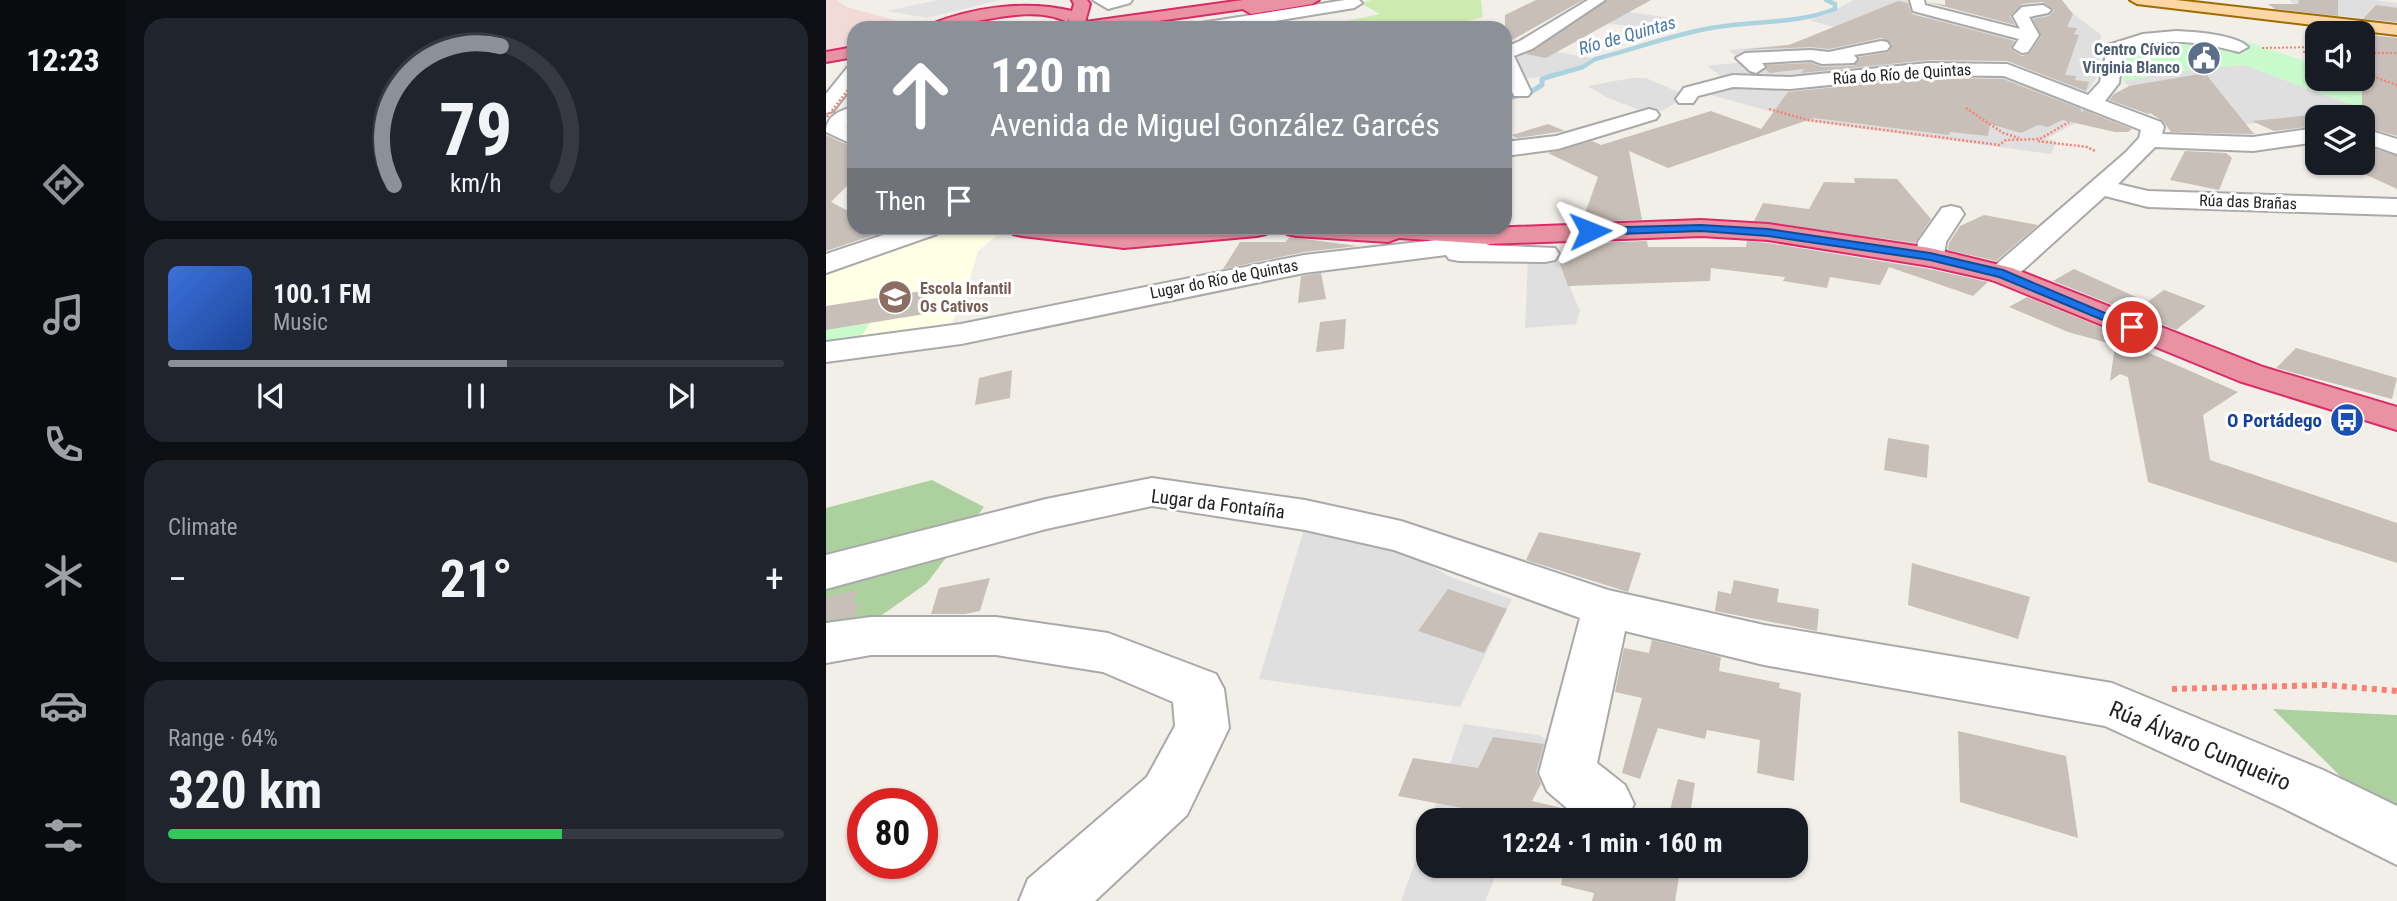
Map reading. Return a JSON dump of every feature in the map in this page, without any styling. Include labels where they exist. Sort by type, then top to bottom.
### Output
[{"type":"highway","points":[[952,21],[1035,0]]},
{"type":"highway","points":[[1104,2],[1168,9],[1251,0]]},
{"type":"highway","points":[[968,21],[1016,12],[1068,19],[1165,16],[1275,0]]},
{"type":"highway","points":[[1164,21],[1312,0]]},
{"type":"highway","points":[[1211,21],[1240,13],[1329,0]]},
{"type":"highway","points":[[991,11],[1034,8],[1068,19]]},
{"type":"highway","points":[[826,59],[847,56]]},
{"type":"highway","points":[[826,68],[847,67]]},
{"type":"highway","points":[[1512,232],[1701,228],[1768,232],[1930,257],[2003,274],[2251,373],[2397,419]]},
{"type":"highway","points":[[1068,235],[1124,240],[1179,235]]},
{"type":"main road","points":[[2137,0],[2397,28]]},
{"type":"main road","points":[[2154,0],[2276,15]]},
{"type":"street","points":[[1104,2],[1125,0]]},
{"type":"street","points":[[1512,52],[1598,0]]},
{"type":"street","points":[[1917,0],[1918,8],[2030,37]]},
{"type":"street","points":[[1242,21],[1354,3]]},
{"type":"street","points":[[2030,37],[2021,16],[2027,10],[2043,9]]},
{"type":"street","points":[[2007,70],[2030,37]]},
{"type":"street","points":[[2096,106],[2095,99],[2109,83],[2114,49],[2129,42],[2218,39],[2239,47]]},
{"type":"street","points":[[1770,78],[1829,57],[1881,46]]},
{"type":"street","points":[[1829,57],[1903,57]]},
{"type":"street","name":"Rúa do Río de Quintas","points":[[1686,99],[1691,92],[1733,81],[1928,69],[2007,70],[2152,127],[2141,149]]},
{"type":"street","points":[[1512,71],[1521,92]]},
{"type":"street","points":[[827,112],[847,79]]},
{"type":"street","points":[[1512,148],[1558,142],[1649,115]]},
{"type":"street","points":[[847,117],[834,128],[847,134]]},
{"type":"street","points":[[2375,129],[2397,125]]},
{"type":"street","points":[[2095,151],[2253,144],[2305,137]]},
{"type":"street","points":[[2375,138],[2397,147]]},
{"type":"street","points":[[2003,274],[2141,149]]},
{"type":"street","name":"Rúa das Brañas","points":[[2101,188],[2148,199],[2397,206]]},
{"type":"street","points":[[1930,257],[1932,242],[1951,214]]},
{"type":"street","points":[[826,264],[908,235]]},
{"type":"street","name":"Lugar do Río de Quintas","points":[[945,336],[1304,264],[1445,247],[1479,235]]},
{"type":"street","points":[[1412,253],[1545,254]]},
{"type":"street","points":[[826,352],[945,336],[1036,343]]},
{"type":"street","name":"Lugar da Fontaíña","points":[[826,572],[1046,514],[1152,492],[1305,515],[1401,536],[1606,608],[1764,645],[1828,654]]},
{"type":"street","points":[[1605,804],[1567,773],[1606,608]]},
{"type":"street","points":[[826,643],[871,636],[996,636],[1108,653],[1198,689],[1202,727],[1167,796],[1050,901]]},
{"type":"street","name":"Rúa Álvaro Cunqueiro","points":[[1828,654],[2112,705],[2303,789],[2397,836]]},
{"type":"path","points":[[2239,47],[2246,50],[2305,48]]},
{"type":"path","points":[[2375,52],[2397,53]]},
{"type":"path","points":[[2375,77],[2397,85]]},
{"type":"path","points":[[827,112],[847,90]]},
{"type":"path","points":[[1966,108],[2003,133],[2029,141],[2040,139],[2069,122]]},
{"type":"path","points":[[1769,109],[1808,120],[1999,145],[2006,140],[2029,141],[2087,147],[2095,151]]},
{"type":"path","points":[[2159,690],[2326,685],[2397,691]]},
{"type":"shaded area","points":[[826,0],[837,0],[847,7],[898,21],[847,21],[847,50],[826,53]]},
{"type":"shaded area","points":[[938,0],[1000,0],[927,18],[887,11]]},
{"type":"shaded area","points":[[1853,0],[1912,0],[1906,8],[1864,36],[1809,20],[1829,14]]},
{"type":"shaded area","points":[[2290,0],[2376,0],[2397,3],[2397,22],[2312,13]]},
{"type":"shaded area","points":[[1596,7],[1670,18],[1646,28],[1577,20]]},
{"type":"shaded area","points":[[2071,12],[2101,35],[2096,79],[2085,95],[2024,69],[2037,37],[2037,29],[2028,15]]},
{"type":"shaded area","points":[[1940,16],[2012,37],[2002,57],[1779,81],[1726,80],[1707,66],[1743,62],[1729,50],[1874,37],[1905,52],[1910,20]]},
{"type":"shaded area","points":[[1535,48],[1592,58],[1582,66],[1556,75],[1522,79],[1513,57]]},
{"type":"shaded area","points":[[2244,65],[2305,88],[2305,91],[2314,91],[2352,105],[2305,105],[2305,116],[2302,116],[2305,118],[2238,125],[2257,134],[2206,135],[2195,126],[2232,106],[2221,93],[2205,86],[2169,82],[2129,86],[2123,81],[2181,71]]},
{"type":"shaded area","points":[[1964,71],[2017,77],[2094,113],[2046,139],[2056,141],[2051,154],[1806,121],[1700,92],[1729,85]]},
{"type":"shaded area","points":[[1646,78],[1685,95],[1684,98],[1662,111],[1647,113],[1606,97],[1588,86]]},
{"type":"shaded area","name":"Escola Infantil Os Cativos","points":[[929,235],[998,235],[978,251],[968,285],[950,328],[826,346],[826,272]]},
{"type":"shaded area","points":[[1528,256],[1557,256],[1580,311],[1576,324],[1525,328]]},
{"type":"shaded area","points":[[1305,526],[1393,543],[1450,577],[1512,599],[1460,707],[1259,679]]},
{"type":"shaded area","points":[[1464,724],[1538,735],[1557,746],[1528,808],[1435,808]]},
{"type":"shaded area","points":[[1416,860],[1416,878],[1495,878],[1485,901],[1401,901]]},
{"type":"green space","points":[[1372,0],[1481,0],[1483,17],[1467,21],[1347,21],[1380,14],[1360,3]]},
{"type":"green space","points":[[2164,40],[2242,40],[2305,61],[2305,88],[2244,65],[2181,71],[2123,81],[2121,52],[2135,46]]},
{"type":"green space","points":[[2375,85],[2397,92],[2397,102],[2352,105],[2314,91],[2375,91]]},
{"type":"green space","points":[[870,323],[858,341],[826,346],[826,330]]},
{"type":"green space","points":[[932,480],[984,507],[927,583],[826,655],[826,508]]},
{"type":"green space","points":[[2273,709],[2397,715],[2397,814],[2364,800]]},
{"type":"building","points":[[1536,0],[1583,0],[1512,40],[1512,21],[1505,21],[1505,15]]},
{"type":"building","points":[[1607,0],[1651,0],[1546,58],[1526,54]]},
{"type":"building","points":[[1945,0],[2062,0],[2073,14],[2067,27],[2077,28],[2074,34],[2079,35],[2065,75],[2076,76],[2075,80],[2089,82],[2086,91],[2007,61],[1928,60],[1801,73],[1804,69],[1770,73],[1766,70],[1767,65],[1811,63],[1822,67],[1854,66],[1859,57],[1889,52],[1892,44],[1881,38],[1829,49],[1811,47],[1739,50],[1789,45],[1898,1],[1908,3],[1912,14],[2015,41],[2010,49],[2022,56],[2030,53],[2041,36],[2033,19],[2049,16],[2054,10],[2043,2],[2022,4],[2010,16],[2015,25],[1927,2],[1945,5]]},
{"type":"building","points":[[2299,0],[2338,0],[2338,16],[2275,9],[2268,4],[2298,4]]},
{"type":"building","points":[[2376,5],[2397,8],[2397,22],[2363,19]]},
{"type":"building","points":[[2375,35],[2397,38],[2397,136],[2375,130],[2375,105],[2362,105],[2362,91],[2375,91]]},
{"type":"building","points":[[2205,73],[2254,134],[2171,132],[2163,121],[2150,113],[2109,100],[2129,86]]},
{"type":"building","points":[[1928,78],[2003,79],[2081,109],[2081,112],[2084,110],[2132,129],[2128,132],[2115,132],[2062,120],[2048,127],[2038,125],[2021,133],[1990,124],[1988,136],[1950,132],[1949,135],[1814,118],[1668,168],[1629,151],[1642,220],[1582,222],[1598,177],[1548,153],[1592,141],[1601,145],[1711,111],[1761,129],[1788,92]]},
{"type":"building","points":[[2305,116],[2305,127],[2274,131],[2252,121]]},
{"type":"building","points":[[1548,124],[1565,131],[1517,138],[1512,135]]},
{"type":"building","points":[[826,135],[847,145],[847,186],[831,202],[847,210],[847,235],[874,235],[826,251]]},
{"type":"building","points":[[2375,149],[2397,156],[2397,189],[2367,175],[2375,175]]},
{"type":"building","points":[[2185,151],[2226,153],[2232,158],[2219,190],[2170,180]]},
{"type":"building","points":[[1854,178],[1897,179],[1931,219],[1915,243],[1754,221],[1763,203],[1809,209],[1824,182],[1855,183]]},
{"type":"building","points":[[1984,215],[2038,225],[1996,261],[1948,250],[1949,243],[1960,226]]},
{"type":"building","points":[[1290,237],[1358,246],[1304,252],[1223,269],[1240,242],[1285,242]]},
{"type":"building","points":[[1647,241],[1648,247],[1746,247],[1747,241],[1768,243],[1929,269],[1988,282],[1973,296],[1889,267],[1880,285],[1830,277],[1827,288],[1783,281],[1785,277],[1711,268],[1710,281],[1568,286],[1560,264],[1571,244]]},
{"type":"building","points":[[2074,269],[2147,302],[2164,290],[2206,306],[2176,330],[2053,281]]},
{"type":"building","points":[[1321,273],[1326,299],[1298,303],[1301,276]]},
{"type":"building","points":[[922,291],[925,314],[826,330],[826,306]]},
{"type":"building","points":[[2027,297],[2152,348],[2147,352],[2238,392],[2203,415],[2210,460],[2397,523],[2397,563],[2148,482],[2128,377],[2120,374],[2110,381],[2115,345],[2068,332],[2009,307]]},
{"type":"building","points":[[1346,319],[1344,349],[1316,352],[1320,322]]},
{"type":"building","points":[[2296,348],[2397,378],[2392,399],[2276,368]]},
{"type":"building","points":[[1012,370],[1010,398],[975,405],[979,378]]},
{"type":"building","points":[[1888,438],[1929,445],[1927,478],[1884,470]]},
{"type":"building","points":[[1539,532],[1641,553],[1628,592],[1526,560]]},
{"type":"building","points":[[1912,563],[2030,597],[2018,639],[1908,605]]},
{"type":"building","points":[[990,578],[980,611],[931,614],[939,588]]},
{"type":"building","points":[[1734,580],[1779,589],[1777,602],[1819,609],[1817,631],[1715,611],[1718,591],[1731,594]]},
{"type":"building","points":[[1448,589],[1507,609],[1484,653],[1418,631]]},
{"type":"building","points":[[858,590],[853,603],[859,602],[854,617],[826,620],[826,597]]},
{"type":"building","points":[[1652,640],[1721,657],[1719,671],[1780,683],[1779,688],[1801,693],[1794,781],[1757,773],[1760,740],[1707,730],[1705,739],[1658,728],[1640,779],[1622,773],[1642,698],[1615,692],[1624,648],[1649,653]]},
{"type":"building","points":[[1958,731],[2066,756],[2078,838],[1960,802]]},
{"type":"building","points":[[1493,737],[1544,744],[1536,772],[1541,784],[1532,801],[1562,808],[1462,808],[1398,796],[1413,758],[1478,768]]},
{"type":"building","points":[[1678,779],[1695,783],[1691,808],[1670,808]]},
{"type":"building","points":[[1562,878],[1679,878],[1675,901],[1592,901],[1594,893],[1561,885]]},
{"type":"waterway","name":"Río de Quintas","points":[[1548,77],[1583,67],[1595,59],[1696,31],[1805,18],[1835,9],[1835,4],[1826,0]]},
{"type":"waterway","name":"Río de Quintas","points":[[1548,77],[1554,75]]},
{"type":"waterway","name":"Río de Quintas","points":[[1512,97],[1529,93],[1542,85],[1542,79],[1548,77]]},
{"type":"place","name":"Centro Cívico Virginia Blanco","points":[[2204,58]]},
{"type":"place","name":"Escola Infantil Os Cativos","points":[[895,297]]},
{"type":"place","name":"O Portádego","points":[[2347,420]]},
{"type":"route","points":[[1590,231],[1701,228],[1768,232],[1930,257],[2003,274],[2132,327]]}]
